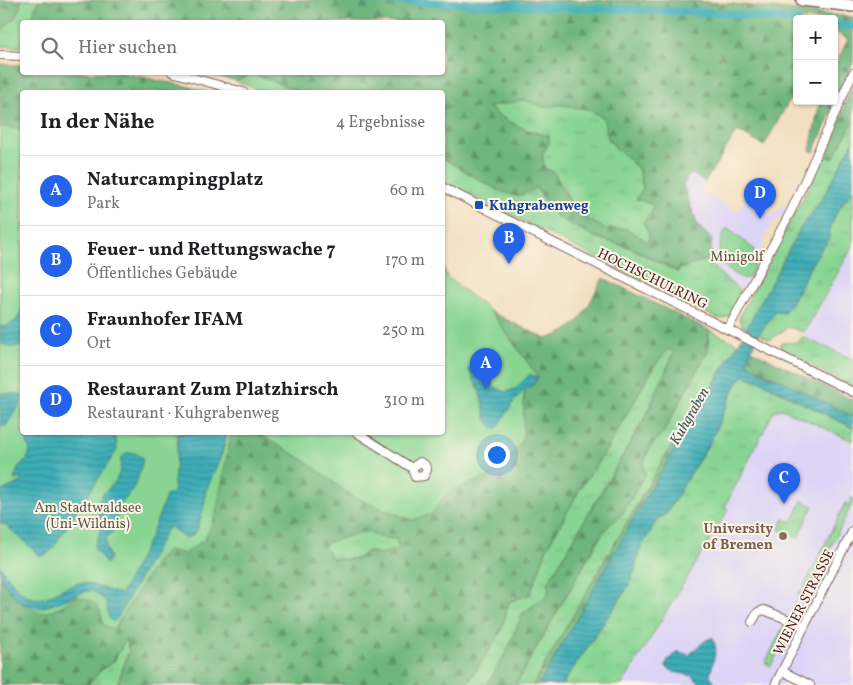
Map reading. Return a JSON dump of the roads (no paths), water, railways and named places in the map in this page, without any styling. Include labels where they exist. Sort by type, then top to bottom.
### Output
[{"type":"highway","points":[[802,0],[853,6]]},
{"type":"street","points":[[0,55],[20,56]]},
{"type":"street","points":[[728,329],[791,211],[853,73]]},
{"type":"street","points":[[183,75],[236,90]]},
{"type":"street","name":"HOCHSCHULRING","points":[[445,188],[853,392]]},
{"type":"street","points":[[361,435],[412,468]]},
{"type":"street","name":"WIENER STRASSE","points":[[775,685],[853,530]]},
{"type":"street","points":[[752,622],[758,612],[764,610],[804,626]]},
{"type":"street","points":[[782,671],[810,685]]},
{"type":"water","points":[[853,142],[853,193],[836,214],[829,234],[829,240],[816,257],[796,295],[784,313],[775,312],[759,334],[747,360],[748,364],[773,378],[777,378],[853,417],[853,428],[760,381],[744,376],[738,381],[711,440],[666,514],[657,519],[636,558],[635,570],[628,587],[562,685],[539,685],[648,493],[738,344],[801,227],[819,204]]},
{"type":"water","points":[[20,315],[20,346],[10,347],[0,343],[0,327],[8,325]]},
{"type":"water","points":[[474,365],[483,367],[495,387],[505,392],[515,389],[530,374],[537,377],[533,385],[517,398],[497,428],[492,427],[486,418],[479,389],[468,369]]},
{"type":"water","points":[[0,393],[20,394],[20,404],[6,426],[0,425]]},
{"type":"water","points":[[24,435],[114,435],[116,438],[117,450],[51,551],[41,557],[6,525],[0,523],[0,492],[23,481],[21,478],[14,480],[19,466],[27,460],[30,450]]},
{"type":"water","points":[[176,435],[227,435],[222,454],[205,493],[205,503],[197,531],[190,537],[184,538],[171,527],[168,527],[118,617],[113,622],[109,618],[106,601],[92,590],[41,607],[21,602],[11,593],[2,581],[0,566],[21,592],[34,598],[42,598],[80,583],[90,584],[121,594],[150,538],[167,494],[173,493],[178,437]]},
{"type":"water","points":[[126,453],[135,453],[143,458],[135,485],[124,501],[118,506],[116,529],[106,538],[106,548],[110,558],[106,564],[94,547],[101,527],[98,505],[103,494],[115,482],[120,469],[121,458]]},
{"type":"water","points":[[713,637],[716,649],[710,676],[714,680],[713,685],[701,684],[693,676],[674,672],[666,667],[667,661],[677,651],[689,655],[706,640]]},
{"type":"waterway","points":[[368,0],[723,13],[793,21]]},
{"type":"waterway","points":[[838,25],[853,26]]},
{"type":"place","name":"Kuhgrabenweg","points":[[479,205]]},
{"type":"place","name":"Restaurant Zum Platzhirsch","points":[[760,219]]},
{"type":"place","name":"Feuer- und Rettungswache 7","points":[[509,264]]},
{"type":"place","name":"Naturcampingplatz","points":[[486,389]]},
{"type":"place","name":"Fraunhofer IFAM","points":[[784,504]]},
{"type":"place","name":"University of Bremen","points":[[783,536]]},
{"type":"park label","name":"Minigolf","points":[[737,256]]},
{"type":"park label","name":"Am Stadtwaldsee (Uni-Wildnis)","points":[[88,516]]},
{"type":"water label","name":"Kuhgraben","points":[[689,416]]}]
